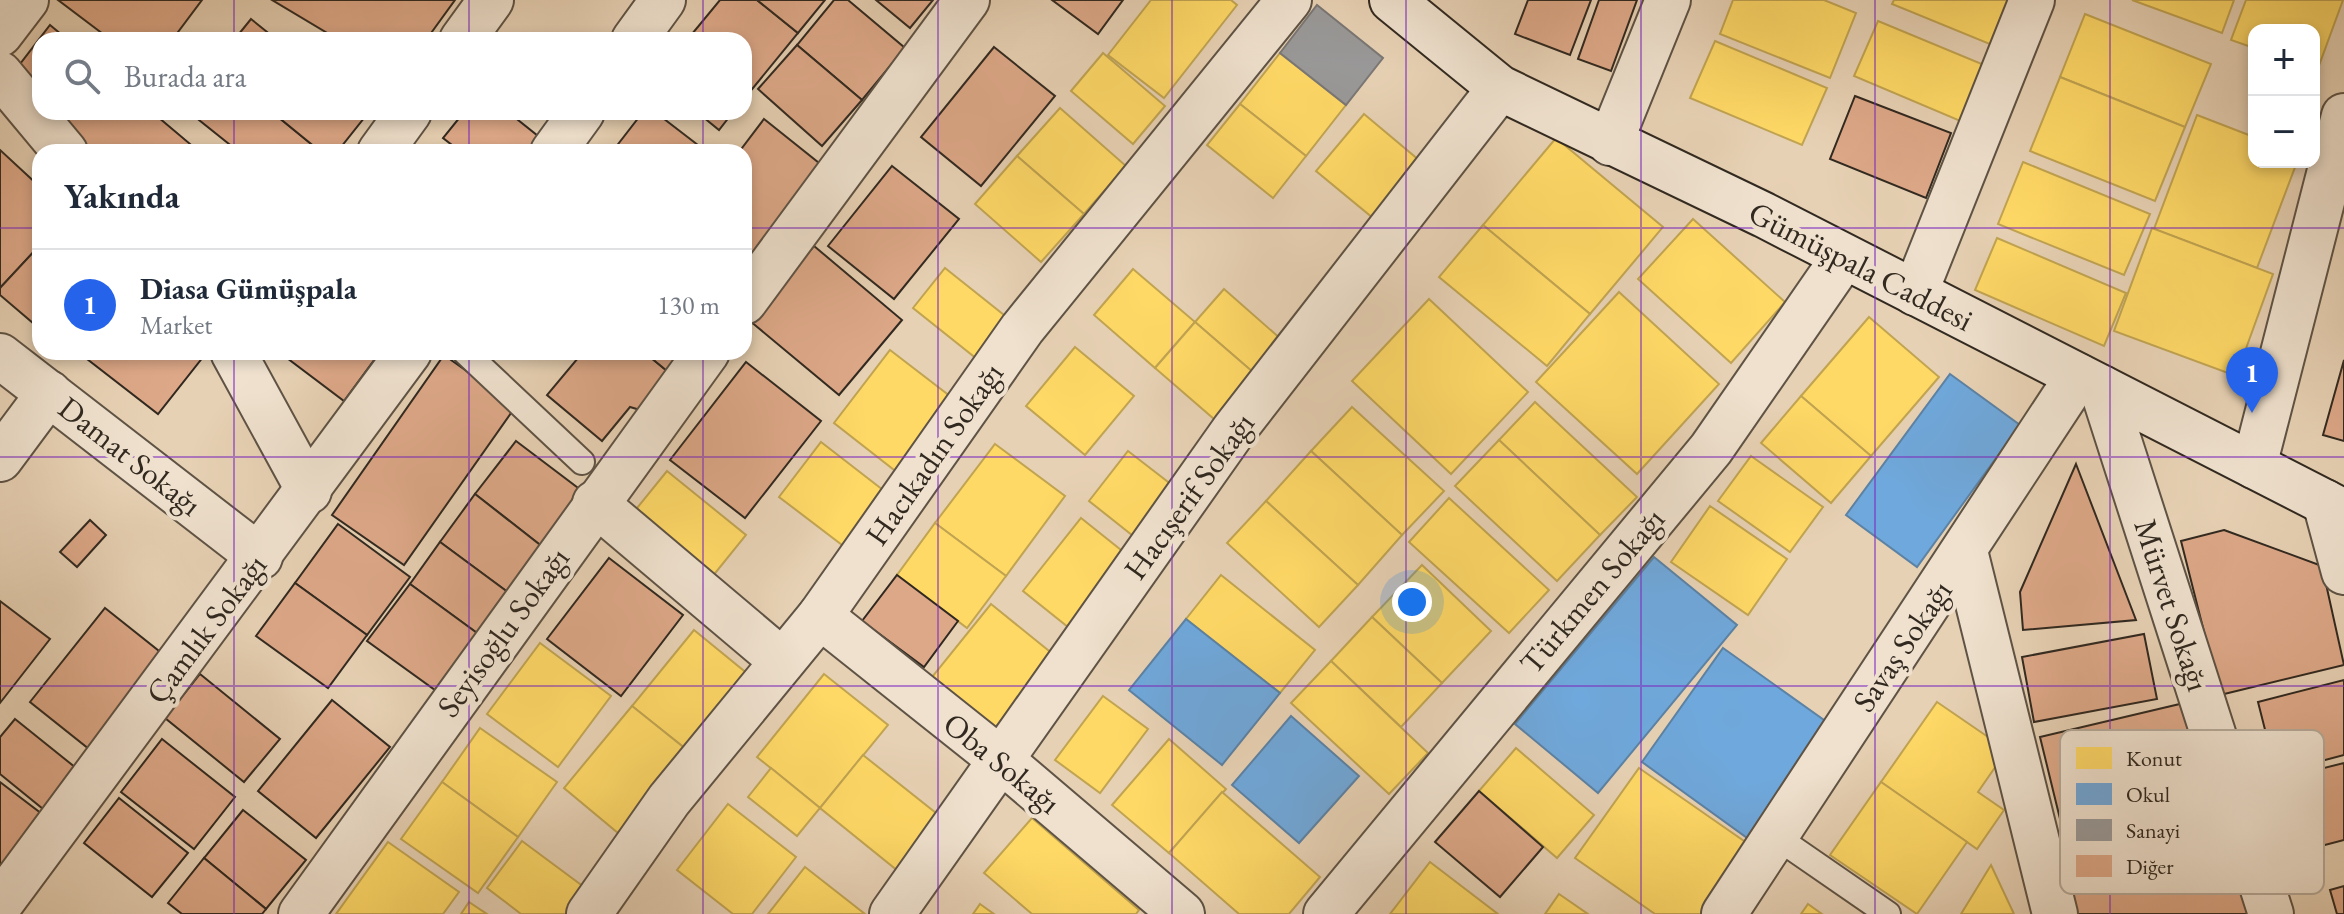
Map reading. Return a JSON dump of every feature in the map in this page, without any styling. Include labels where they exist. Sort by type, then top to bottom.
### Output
[{"type":"street","points":[[0,34],[26,0]]},
{"type":"street","points":[[468,32],[491,0]]},
{"type":"street","points":[[640,32],[663,0]]},
{"type":"street","points":[[752,291],[967,0]]},
{"type":"street","name":"Hacıkadın Sokağı","points":[[589,914],[669,800],[820,616],[1022,329],[1289,0]]},
{"type":"street","name":"Gümüşpala Caddesi","points":[[1392,0],[1500,88],[1844,257],[2334,507]]},
{"type":"street","points":[[1610,143],[1668,0]]},
{"type":"street","points":[[1915,293],[2032,0]]},
{"type":"street","points":[[0,74],[32,112]]},
{"type":"street","name":"Hacışerif Sokağı","points":[[892,914],[1234,430],[1500,88]]},
{"type":"street","points":[[2254,466],[2344,116]]},
{"type":"street","points":[[38,120],[58,144]]},
{"type":"street","points":[[386,144],[403,120]]},
{"type":"street","points":[[559,144],[576,120]]},
{"type":"street","name":"Türkmen Sokağı","points":[[1326,914],[1711,449],[1844,257]]},
{"type":"street","name":"Damat Sokağı","points":[[0,356],[260,557]]},
{"type":"street","points":[[237,360],[309,491]]},
{"type":"street","name":"Çamlık Sokağı","points":[[0,904],[403,360]]},
{"type":"street","name":"Seyisoğlu Sokağı","points":[[301,914],[701,360]]},
{"type":"street","name":"Savaş Sokağı","points":[[1724,914],[1965,551],[2090,382]]},
{"type":"street","name":"Mürvet Sokağı","points":[[2090,382],[2208,730]]},
{"type":"street","points":[[0,459],[49,393]]},
{"type":"street","points":[[595,503],[781,660]]},
{"type":"street","points":[[2334,507],[2344,572]]},
{"type":"street","points":[[1965,551],[2055,914]]},
{"type":"street","name":"Oba Sokağı","points":[[820,616],[1001,760],[1182,914]]},
{"type":"street","name":"Mürvet Sokağı","points":[[2264,894],[2271,914]]},
{"type":"lane","points":[[474,360],[582,462]]},
{"type":"lane","points":[[1775,836],[1888,914]]},
{"type":"building: Konut","points":[[1151,0],[1231,0],[1237,5],[1164,98],[1108,55]]},
{"type":"building: Konut","points":[[1733,0],[1824,0],[1856,13],[1830,78],[1720,34]]},
{"type":"building: Konut","points":[[1894,0],[2016,0],[1997,47],[1892,4]]},
{"type":"building: Konut","points":[[2132,0],[2234,0],[2222,33]]},
{"type":"building: Konut","points":[[2246,0],[2343,0],[2320,63],[2320,24],[2248,24],[2248,46],[2231,40]]},
{"type":"building: Konut","points":[[2085,14],[2211,64],[2185,127],[2060,77]]},
{"type":"building: Konut","points":[[1878,21],[1989,67],[1965,123],[1854,76]]},
{"type":"building: Konut","points":[[1715,41],[1827,88],[1802,145],[1690,98]]},
{"type":"building: Konut","points":[[1103,53],[1165,106],[1133,144],[1071,91]]},
{"type":"building: Konut","points":[[1280,53],[1346,105],[1306,156],[1240,104]]},
{"type":"building: Konut","points":[[2060,77],[2185,127],[2155,201],[2030,151]]},
{"type":"building: Konut","points":[[1240,104],[1306,156],[1273,198],[1207,145]]},
{"type":"building: Konut","points":[[1060,108],[1126,166],[1084,214],[1017,156]]},
{"type":"building: Konut","points":[[1364,114],[1420,161],[1373,218],[1316,171]]},
{"type":"building: Konut","points":[[2197,115],[2248,135],[2248,168],[2295,168],[2257,268],[2154,229]]},
{"type":"building: Konut","points":[[1556,138],[1663,227],[1590,314],[1483,225]]},
{"type":"building: Konut","points":[[1017,156],[1084,214],[1041,262],[975,204]]},
{"type":"building: Konut","points":[[2023,162],[2150,214],[2124,275],[1998,224]]},
{"type":"building: Konut","points":[[1693,219],[1785,302],[1731,363],[1638,279]]},
{"type":"building: Konut","points":[[1483,225],[1590,314],[1547,366],[1439,277]]},
{"type":"building: Konut","points":[[2152,228],[2273,274],[2236,376],[2114,331]]},
{"type":"building: Konut","points":[[1997,238],[2126,293],[2104,346],[1975,290]]},
{"type":"building: Konut","points":[[945,268],[1014,323],[982,363],[913,308]]},
{"type":"building: Konut","points":[[1133,269],[1195,322],[1155,368],[1094,315]]},
{"type":"building: Konut","points":[[1224,289],[1282,340],[1254,373],[1195,322]]},
{"type":"building: Konut","points":[[1619,292],[1719,384],[1637,474],[1536,382]]},
{"type":"building: Konut","points":[[1429,299],[1528,392],[1451,474],[1352,381]]},
{"type":"building: Konut","points":[[1869,317],[1939,377],[1871,456],[1801,396]]},
{"type":"building: Konut","points":[[1195,322],[1254,373],[1214,419],[1155,368]]},
{"type":"building: Konut","points":[[1075,347],[1134,396],[1085,455],[1026,406]]},
{"type":"building: Konut","points":[[890,350],[955,400],[898,473],[834,423]]},
{"type":"building: Konut","points":[[1801,396],[1871,456],[1831,503],[1761,443]]},
{"type":"building: Konut","points":[[1535,402],[1637,497],[1600,535],[1499,440]]},
{"type":"building: Konut","points":[[1352,407],[1444,491],[1402,535],[1311,451]]},
{"type":"building: Konut","points":[[1499,440],[1600,535],[1557,581],[1455,486]]},
{"type":"building: Konut","points":[[821,442],[892,497],[850,551],[779,497]]},
{"type":"building: Konut","points":[[995,444],[1065,496],[1006,576],[935,523]]},
{"type":"building: Konut","points":[[1128,451],[1181,492],[1142,543],[1089,501]]},
{"type":"building: Konut","points":[[1311,451],[1402,535],[1358,585],[1266,501]]},
{"type":"building: Konut","points":[[1751,456],[1823,507],[1790,552],[1718,501]]},
{"type":"building: Konut","points":[[667,471],[746,535],[712,577],[633,513]]},
{"type":"building: Konut","points":[[1449,498],[1549,590],[1509,633],[1409,542]]},
{"type":"building: Konut","points":[[1266,501],[1358,585],[1319,627],[1227,543]]},
{"type":"building: Konut","points":[[1710,506],[1787,559],[1748,615],[1671,562]]},
{"type":"building: Konut","points":[[1081,518],[1136,562],[1078,635],[1023,591]]},
{"type":"building: Konut","points":[[935,523],[1006,576],[967,628],[897,575]]},
{"type":"building: Konut","points":[[1422,565],[1491,631],[1442,683],[1372,617]]},
{"type":"building: Konut","points":[[1221,575],[1315,650],[1280,693],[1186,619]]},
{"type":"building: Konut","points":[[991,604],[1054,655],[995,728],[932,677]]},
{"type":"building: Konut","points":[[1372,617],[1442,683],[1401,727],[1331,661]]},
{"type":"building: Konut","points":[[694,630],[749,675],[687,750],[632,706]]},
{"type":"building: Konut","points":[[540,643],[611,696],[558,767],[487,714]]},
{"type":"building: Konut","points":[[1331,661],[1428,753],[1389,794],[1291,703]]},
{"type":"building: Konut","points":[[824,674],[888,725],[820,808],[757,757]]},
{"type":"building: Konut","points":[[1103,696],[1148,729],[1100,793],[1055,760]]},
{"type":"building: Konut","points":[[1937,702],[2007,750],[1978,792],[2004,810],[1977,849],[1881,782]]},
{"type":"building: Konut","points":[[632,706],[687,750],[618,833],[564,788]]},
{"type":"building: Konut","points":[[480,728],[557,782],[518,837],[442,782]]},
{"type":"building: Konut","points":[[1169,739],[1226,789],[1169,853],[1112,805]]},
{"type":"building: Konut","points":[[1516,748],[1594,815],[1557,858],[1479,791]]},
{"type":"building: Konut","points":[[863,755],[941,817],[898,871],[820,808]]},
{"type":"building: Konut","points":[[771,768],[820,808],[797,836],[748,797]]},
{"type":"building: Konut","points":[[1639,768],[1754,848],[1708,914],[1655,914],[1575,858]]},
{"type":"building: Konut","points":[[442,782],[518,837],[478,893],[401,839]]},
{"type":"building: Konut","points":[[1881,782],[1967,842],[1917,914],[1830,855]]},
{"type":"building: Konut","points":[[1222,792],[1320,877],[1289,914],[1239,914],[1169,853]]},
{"type":"building: Konut","points":[[728,804],[796,857],[752,914],[733,914],[677,870]]},
{"type":"building: Konut","points":[[1032,818],[1139,910],[1136,914],[1032,914],[984,873]]},
{"type":"building: Konut","points":[[522,841],[588,890],[570,914],[521,914],[487,888]]},
{"type":"building: Konut","points":[[388,842],[459,892],[443,914],[336,914]]},
{"type":"building: Konut","points":[[1430,862],[1498,914],[1390,914]]},
{"type":"building: Konut","points":[[1991,865],[2014,914],[1961,914]]},
{"type":"building: Konut","points":[[805,867],[865,914],[768,914]]},
{"type":"building: Konut","points":[[1559,894],[1588,914],[1545,914]]},
{"type":"building: Konut","points":[[469,902],[487,914],[461,914]]},
{"type":"building: Konut","points":[[980,904],[994,914],[973,914]]},
{"type":"building: Konut","points":[[1808,904],[1822,914],[1801,914]]},
{"type":"building: Okul","points":[[1950,374],[2020,425],[1917,567],[1846,515]]},
{"type":"building: Okul","points":[[1654,557],[1737,625],[1598,793],[1515,724]]},
{"type":"building: Okul","points":[[1186,619],[1280,693],[1222,765],[1129,690]]},
{"type":"building: Okul","points":[[1723,648],[1831,725],[1750,840],[1642,762]]},
{"type":"building: Okul","points":[[1291,716],[1359,776],[1299,843],[1232,785]]},
{"type":"building: Sanayi","points":[[1317,5],[1383,58],[1346,105],[1280,53]]},
{"type":"building: Diğer","points":[[58,0],[202,0],[178,32],[100,32]]},
{"type":"building: Diğer","points":[[272,0],[455,0],[432,32],[326,32]]},
{"type":"building: Diğer","points":[[720,0],[757,0],[798,33],[752,89],[752,32],[694,32]]},
{"type":"building: Diğer","points":[[757,0],[825,0],[798,33]]},
{"type":"building: Diğer","points":[[834,0],[848,0],[905,48],[862,100],[797,45]]},
{"type":"building: Diğer","points":[[876,0],[933,0],[910,28]]},
{"type":"building: Diğer","points":[[1052,0],[1123,0],[1098,34]]},
{"type":"building: Diğer","points":[[1528,0],[1591,0],[1570,55],[1515,34]]},
{"type":"building: Diğer","points":[[1599,0],[1637,0],[1611,71],[1578,59]]},
{"type":"building: Diğer","points":[[251,19],[267,32],[240,32]]},
{"type":"building: Diğer","points":[[50,25],[58,32],[45,32]]},
{"type":"building: Diğer","points":[[797,45],[862,100],[822,146],[758,89]]},
{"type":"building: Diğer","points":[[994,47],[1055,96],[981,186],[921,137]]},
{"type":"building: Diğer","points":[[32,48],[32,86],[17,68]]},
{"type":"building: Diğer","points":[[1855,96],[1951,133],[1926,198],[1830,159]]},
{"type":"building: Diğer","points":[[764,119],[824,167],[752,258],[752,144],[745,144]]},
{"type":"building: Diğer","points":[[62,120],[162,120],[190,144],[82,144]]},
{"type":"building: Diğer","points":[[199,120],[282,120],[311,144],[229,144]]},
{"type":"building: Diğer","points":[[282,120],[362,120],[343,144],[311,144]]},
{"type":"building: Diğer","points":[[458,120],[518,120],[543,140],[540,144],[451,144],[443,138]]},
{"type":"building: Diğer","points":[[637,120],[665,120],[697,144],[618,144]]},
{"type":"building: Diğer","points":[[707,120],[727,120],[719,130]]},
{"type":"building: Diğer","points":[[0,150],[32,180],[32,254],[0,288]]},
{"type":"building: Diğer","points":[[892,166],[959,219],[894,299],[828,246]]},
{"type":"building: Diğer","points":[[814,246],[902,320],[839,395],[752,323],[752,319]]},
{"type":"building: Diğer","points":[[32,254],[32,322],[0,295],[0,288]]},
{"type":"building: Diğer","points":[[88,360],[201,360],[158,414]]},
{"type":"building: Diğer","points":[[290,360],[374,360],[344,401]]},
{"type":"building: Diğer","points":[[440,360],[451,360],[516,406],[404,565],[332,515]]},
{"type":"building: Diğer","points":[[576,360],[654,360],[678,380],[650,413],[630,407],[602,441],[547,395]]},
{"type":"building: Diğer","points":[[654,360],[694,360],[678,380]]},
{"type":"building: Diğer","points":[[2344,360],[2344,441],[2323,435]]},
{"type":"building: Diğer","points":[[746,362],[821,421],[745,518],[670,460]]},
{"type":"building: Diğer","points":[[516,441],[586,494],[544,548],[475,494]]},
{"type":"building: Diğer","points":[[2076,464],[2136,620],[2023,630],[2020,592]]},
{"type":"building: Diğer","points":[[475,494],[544,548],[509,593],[440,542]]},
{"type":"building: Diğer","points":[[90,520],[106,535],[77,567],[60,552]]},
{"type":"building: Diğer","points":[[338,524],[410,577],[367,635],[295,583]]},
{"type":"building: Diğer","points":[[2224,530],[2322,566],[2344,665],[2220,695],[2181,541]]},
{"type":"building: Diğer","points":[[440,542],[509,593],[477,633],[410,584]]},
{"type":"building: Diğer","points":[[609,558],[683,615],[621,696],[547,639]]},
{"type":"building: Diğer","points":[[897,575],[958,621],[924,667],[862,621]]},
{"type":"building: Diğer","points":[[295,583],[367,635],[328,688],[256,636]]},
{"type":"building: Diğer","points":[[410,584],[477,633],[435,690],[367,641]]},
{"type":"building: Diğer","points":[[0,601],[50,639],[0,703]]},
{"type":"building: Diğer","points":[[105,608],[164,655],[89,749],[30,702]]},
{"type":"building: Diğer","points":[[2144,634],[2157,699],[2034,722],[2022,657]]},
{"type":"building: Diğer","points":[[200,674],[280,739],[244,782],[165,718]]},
{"type":"building: Diğer","points":[[2344,680],[2344,755],[2324,760],[2324,730],[2265,730],[2258,702]]},
{"type":"building: Diğer","points":[[332,700],[390,747],[316,838],[258,791]]},
{"type":"building: Diğer","points":[[2184,703],[2190,730],[2070,730]]},
{"type":"building: Diğer","points":[[15,719],[81,772],[48,813],[0,774],[0,737]]},
{"type":"building: Diğer","points":[[2060,732],[2060,819],[2040,737]]},
{"type":"building: Diğer","points":[[162,739],[235,797],[194,849],[121,792]]},
{"type":"building: Diğer","points":[[2344,763],[2344,840],[2324,845],[2324,768]]},
{"type":"building: Diğer","points":[[0,782],[42,814],[2,867],[0,866]]},
{"type":"building: Diğer","points":[[1479,791],[1543,847],[1500,897],[1435,842]]},
{"type":"building: Diğer","points":[[119,798],[188,853],[152,897],[84,843]]},
{"type":"building: Diğer","points":[[243,810],[306,860],[266,909],[204,858]]},
{"type":"building: Diğer","points":[[204,858],[266,909],[262,914],[182,914],[168,903]]},
{"type":"building: Diğer","points":[[2344,886],[2344,914],[2337,914],[2330,890]]},
{"type":"building: Diğer","points":[[2245,894],[2248,914],[2072,914],[2069,895]]},
{"type":"place","name":"Diasa Gümüşpala","points":[[2252,413]]}]
